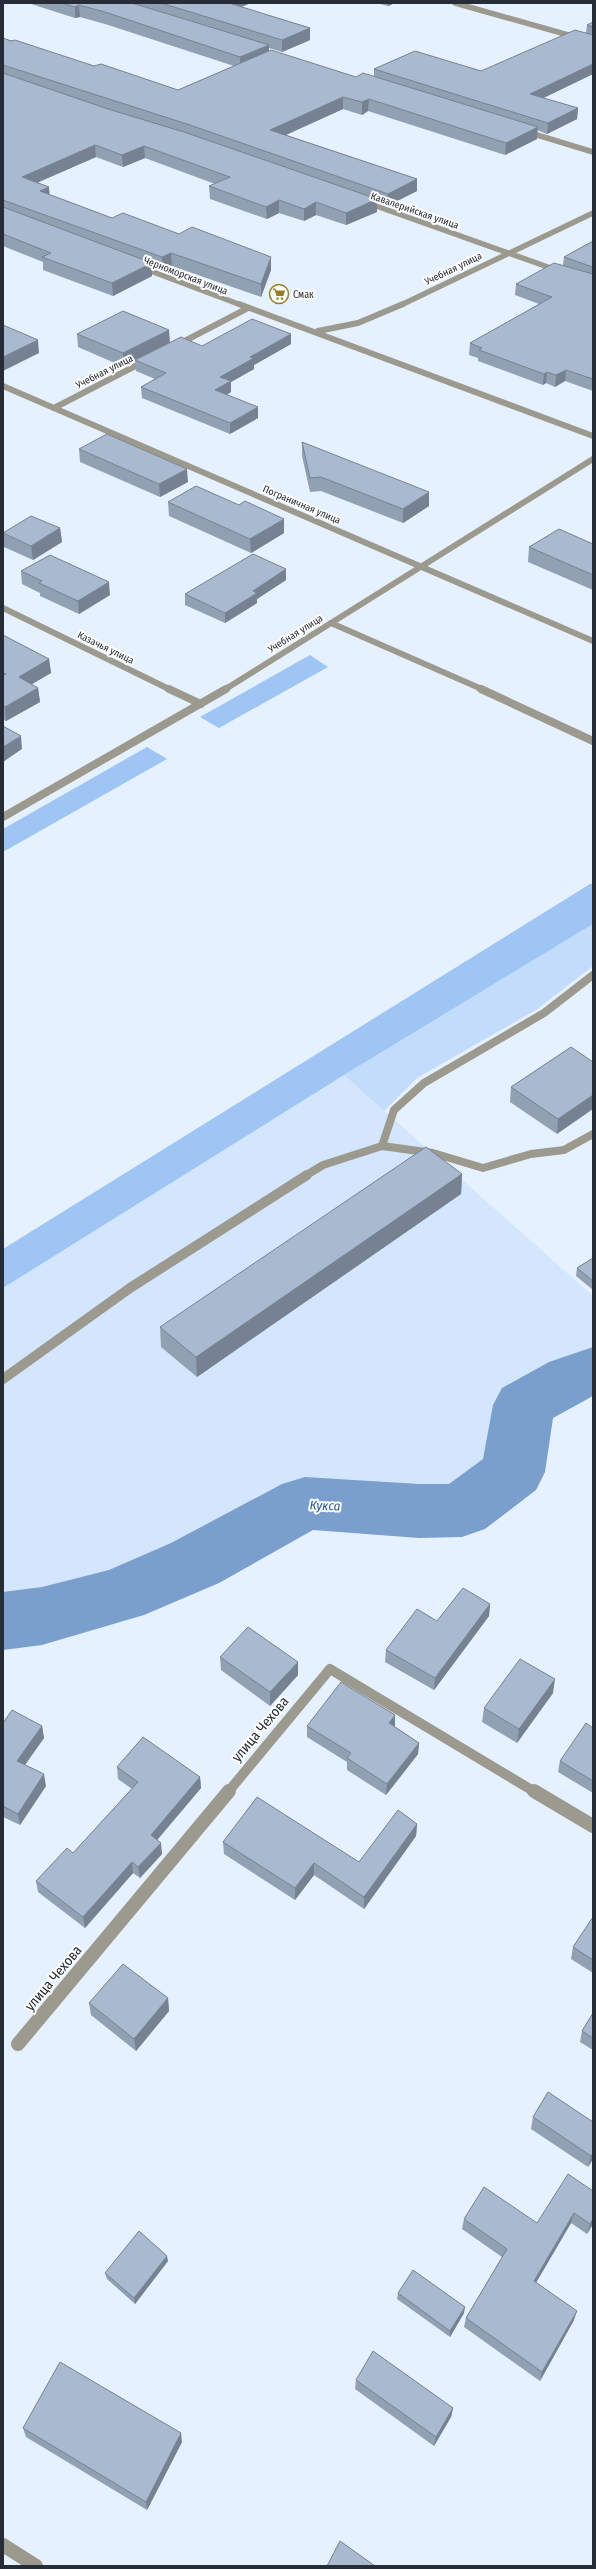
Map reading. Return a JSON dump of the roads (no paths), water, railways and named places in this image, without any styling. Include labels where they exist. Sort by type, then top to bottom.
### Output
[{"type":"street","points":[[455,3],[593,42]]},
{"type":"street","points":[[518,129],[593,152]]},
{"type":"street","name":"Кавалерийская улица","points":[[360,200],[565,273]]},
{"type":"street","name":"Учебная улица","points":[[318,332],[358,322],[384,313],[593,213]]},
{"type":"street","name":"Черноморская улица","points":[[136,266],[248,308],[318,332],[593,436]]},
{"type":"street","points":[[165,351],[248,308]]},
{"type":"street","name":"Учебная улица","points":[[54,408],[151,358]]},
{"type":"street","name":"Пограничная улица","points":[[3,386],[593,641]]},
{"type":"street","name":"Учебная улица","points":[[3,817],[201,704],[593,459]]},
{"type":"street","name":"Казачья улица","points":[[3,608],[201,704]]},
{"type":"street","points":[[332,622],[461,678],[593,741]]},
{"type":"street","points":[[382,1146],[394,1110],[424,1083],[544,1013],[593,975]]},
{"type":"street","points":[[3,1379],[130,1288],[323,1165],[382,1146],[433,1153],[484,1168],[530,1154],[564,1150],[593,1134]]},
{"type":"street","name":"улица Чехова","points":[[18,2044],[330,1670],[593,1826]]},
{"type":"street","points":[[3,2545],[36,2566]]},
{"type":"waterway","name":"Кукса","points":[[3,1621],[42,1616],[120,1595],[195,1563],[305,1503],[419,1511],[462,1510],[513,1472],[524,1405],[571,1379],[593,1371]]},
{"type":"place","name":"Смак","points":[[279,294]]}]
